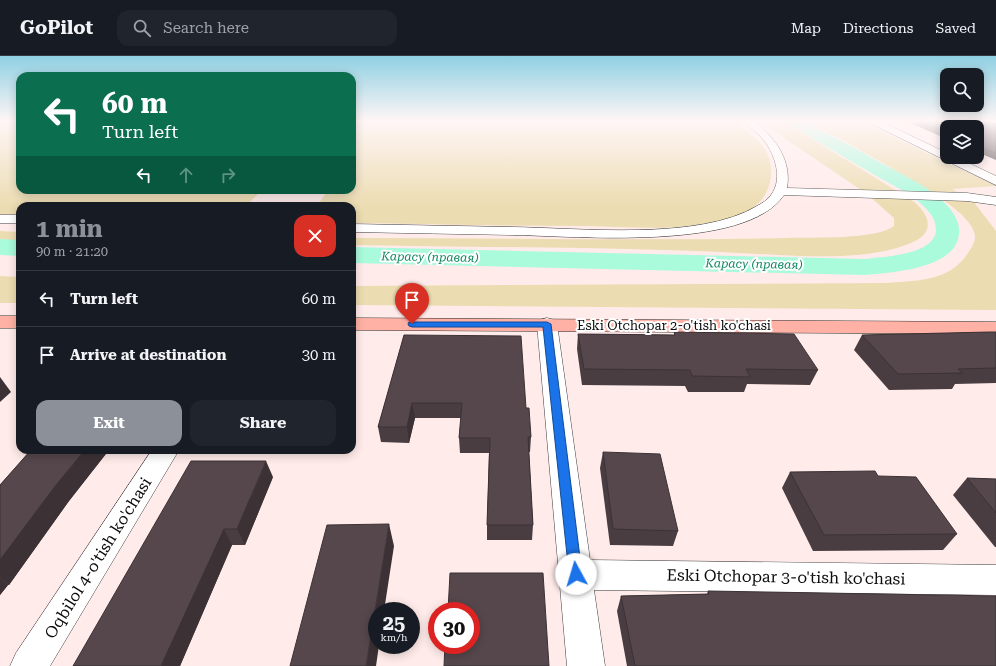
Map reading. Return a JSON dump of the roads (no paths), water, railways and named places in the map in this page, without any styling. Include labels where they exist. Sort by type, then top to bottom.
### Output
[{"type":"street","points":[[930,149],[996,181]]},
{"type":"street","points":[[0,322],[16,322]]},
{"type":"street","name":"Eski Otchopar 2-o'tish ko'chasi","points":[[356,324],[996,328]]},
{"type":"street","points":[[547,324],[586,666]]},
{"type":"street","name":"Oqbilol 4-o'tish ko'chasi","points":[[29,666],[163,454]]},
{"type":"street","name":"Eski Otchopar 3-o'tish ko'chasi","points":[[576,574],[996,580]]},
{"type":"lane","points":[[356,228],[627,234],[668,232],[718,225],[748,216],[768,205],[780,191],[782,174],[775,149]]},
{"type":"lane","points":[[780,191],[967,197],[996,201]]},
{"type":"lane","points":[[0,218],[16,219]]},
{"type":"waterway","name":"Карасу (правая)","points":[[356,255],[864,267],[900,263],[927,256],[937,250],[945,242],[948,233],[946,219],[931,202],[900,181],[844,149]]},
{"type":"waterway","name":"Карасу (правая)","points":[[0,247],[16,248]]}]
